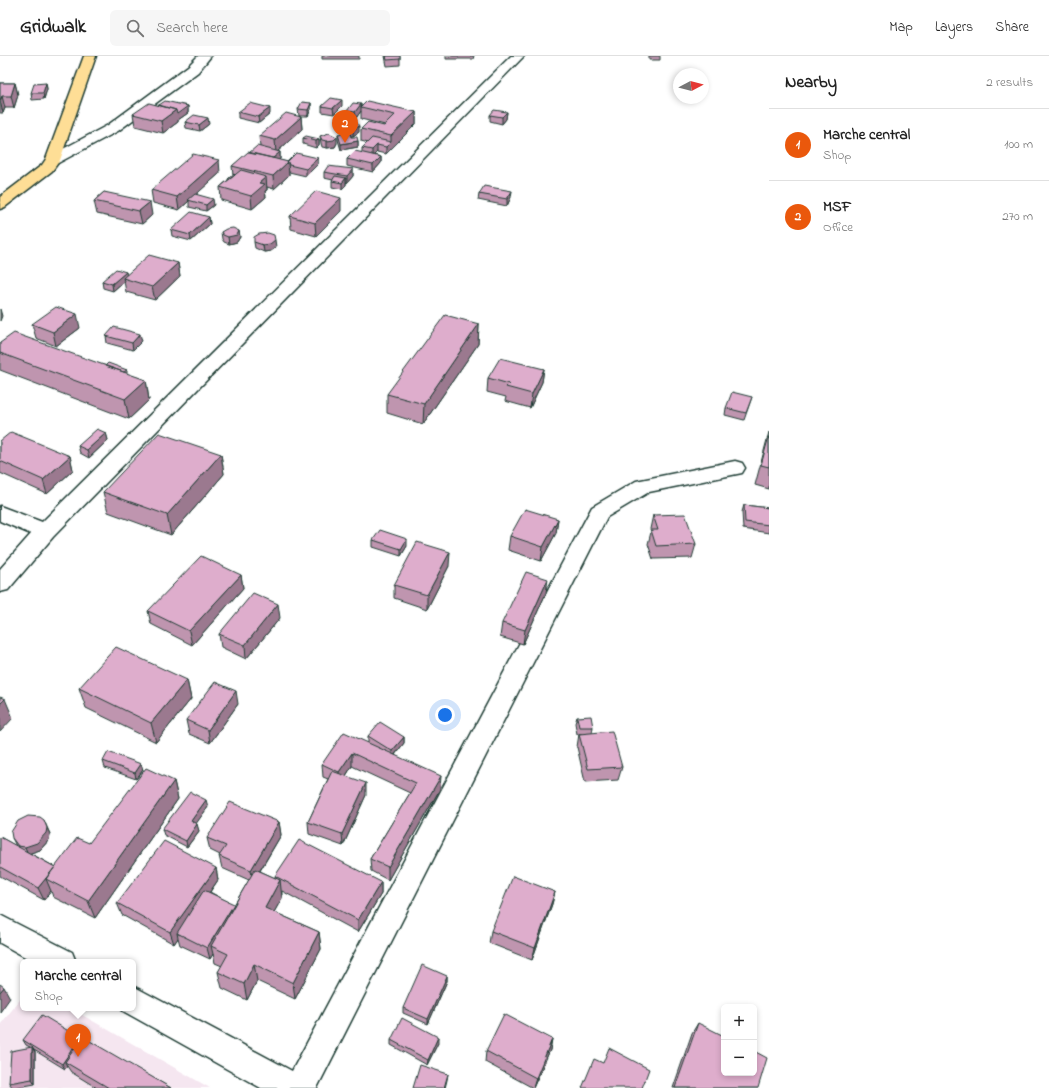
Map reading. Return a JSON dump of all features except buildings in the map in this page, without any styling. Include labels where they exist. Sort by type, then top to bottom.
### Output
[{"type":"main road","points":[[0,204],[47,168],[54,160],[90,56]]},
{"type":"street","points":[[54,160],[113,128],[193,69],[205,56]]},
{"type":"street","points":[[0,584],[45,532],[518,56]]},
{"type":"street","points":[[300,1088],[599,512],[643,486],[735,468]]},
{"type":"street","points":[[0,513],[45,532]]},
{"type":"street","points":[[0,928],[57,959]]},
{"type":"street","points":[[136,1003],[292,1088]]},
{"type":"shaded area","points":[[20,1000],[20,1011],[75,1011],[210,1088],[0,1088],[0,1025]]},
{"type":"place","name":"MSF","points":[[345,143]]},
{"type":"place","name":"Marche central","points":[[78,1057]]}]
